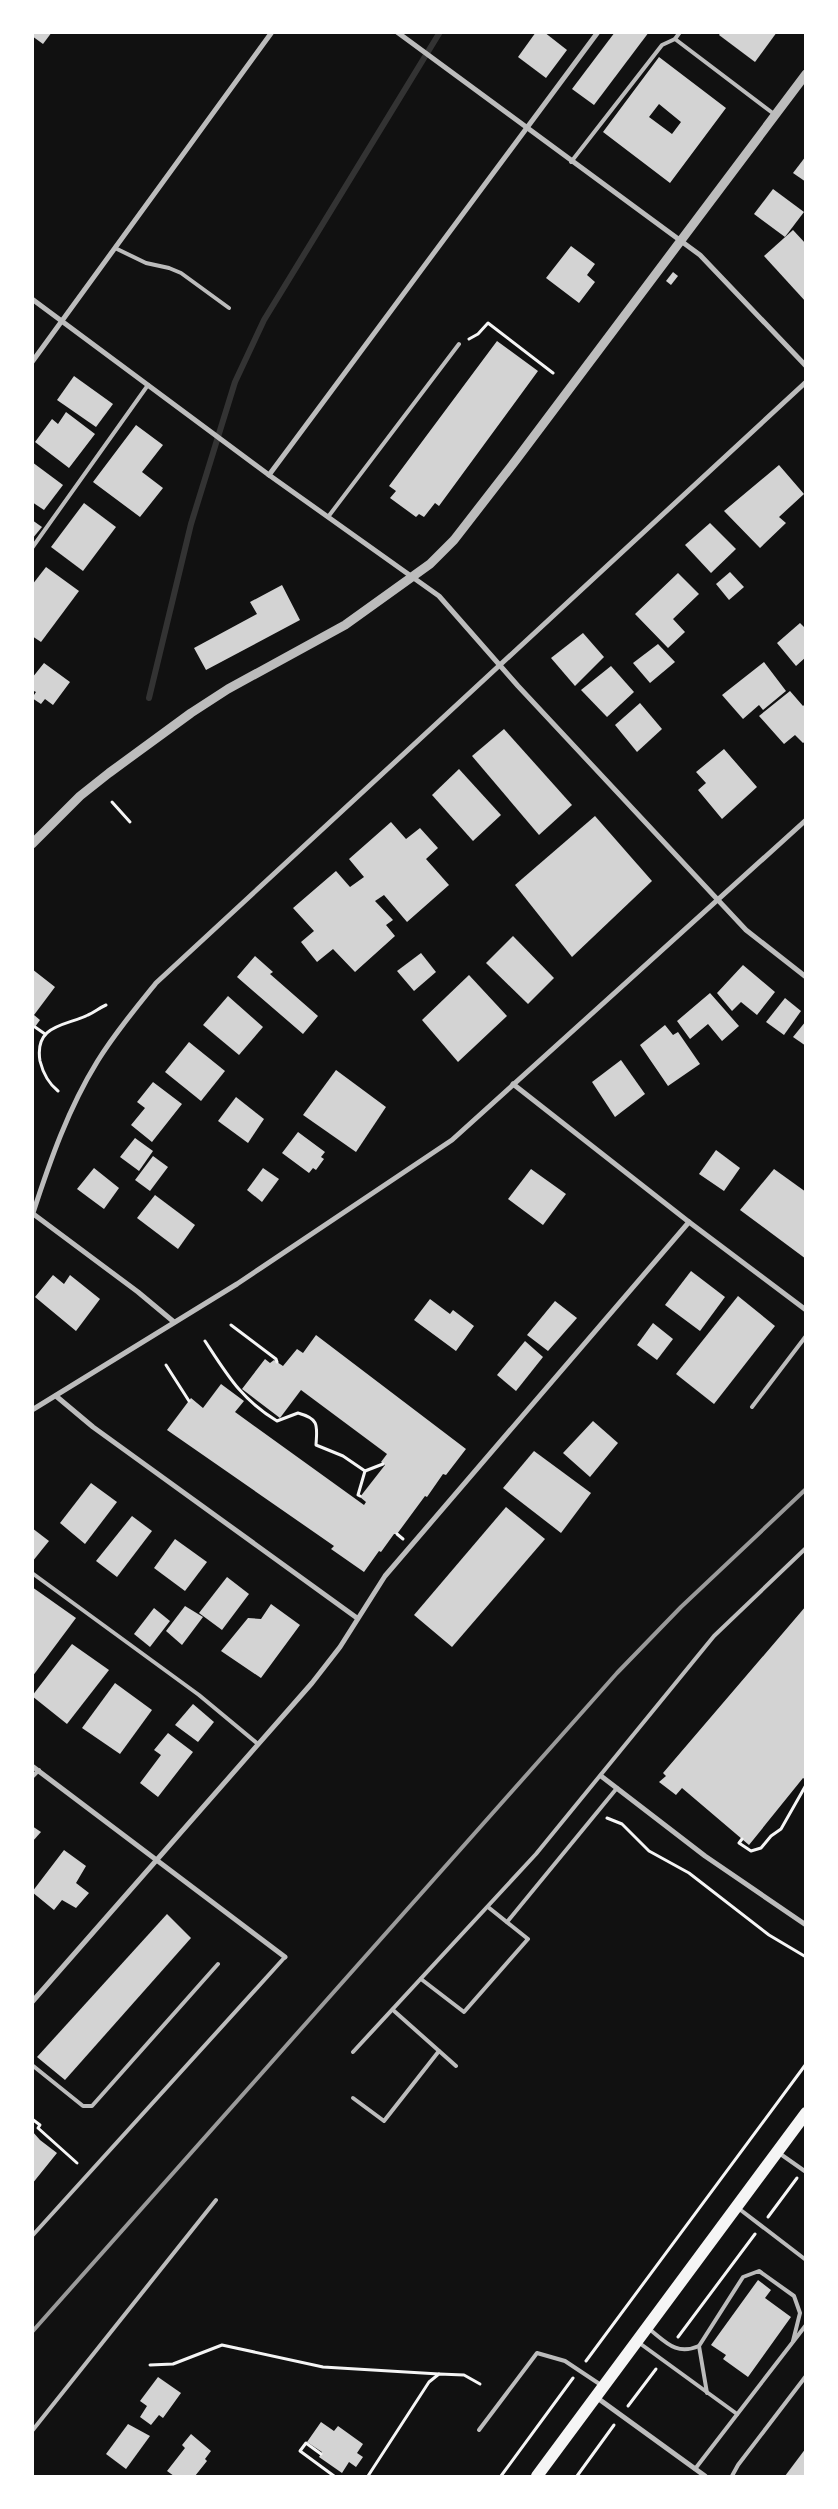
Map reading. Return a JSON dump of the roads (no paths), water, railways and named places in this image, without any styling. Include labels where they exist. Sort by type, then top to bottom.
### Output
[{"type":"main road","points":[[537,2476],[806,2113]]},
{"type":"street","points":[[32,362],[272,32]]},
{"type":"street","points":[[397,32],[571,162],[681,240],[712,267],[806,366]]},
{"type":"street","points":[[270,475],[513,149],[525,128],[598,32]]},
{"type":"street","points":[[32,844],[80,796],[191,713],[228,689],[345,625],[415,577],[454,540],[806,74]]},
{"type":"street","points":[[32,299],[270,475],[439,596],[499,665],[751,936],[806,977]]},
{"type":"street","points":[[174,1322],[138,1292],[33,1213],[59,1140],[79,1095],[119,1029],[156,983],[806,382]]},
{"type":"street","points":[[32,1410],[237,1284],[452,1140],[806,820]]},
{"type":"street","points":[[513,1084],[689,1222],[804,1307]]},
{"type":"street","points":[[32,2002],[312,1683],[340,1647],[356,1618],[385,1576],[689,1222]]},
{"type":"street","points":[[56,1396],[93,1427],[356,1618]]},
{"type":"street","points":[[32,1766],[285,1957]]},
{"type":"street","points":[[601,1776],[705,1856],[806,1925]]},
{"type":"street","points":[[599,2392],[705,2476]]},
{"type":"lane","points":[[571,162],[662,45],[675,39],[680,32]]},
{"type":"lane","points":[[675,39],[774,114]]},
{"type":"lane","points":[[115,248],[130,257],[181,273],[229,308]]},
{"type":"lane","points":[[328,517],[459,344]]},
{"type":"lane","points":[[32,548],[148,385]]},
{"type":"lane","points":[[752,1407],[806,1336]]},
{"type":"lane","points":[[353,2052],[536,1854],[714,1636],[806,1548]]},
{"type":"lane","points":[[32,1573],[199,1695],[258,1744]]},
{"type":"lane","points":[[32,1778],[39,1770]]},
{"type":"lane","points":[[507,1922],[617,1788]]},
{"type":"lane","points":[[421,1979],[464,2012],[528,1939],[488,1907]]},
{"type":"lane","points":[[32,2236],[285,1957]]},
{"type":"lane","points":[[32,2065],[83,2106],[92,2106],[218,1964]]},
{"type":"lane","points":[[393,2010],[456,2066]]},
{"type":"lane","points":[[353,2098],[384,2121],[439,2051]]},
{"type":"lane","points":[[776,2152],[804,2171]]},
{"type":"lane","points":[[32,2431],[216,2200]]},
{"type":"lane","points":[[736,2207],[806,2260]]},
{"type":"lane","points":[[647,2327],[677,2349],[688,2351],[699,2346],[743,2277],[759,2271],[794,2296],[800,2313],[793,2341]]},
{"type":"lane","points":[[695,2469],[806,2325]]},
{"type":"lane","points":[[637,2341],[738,2414]]},
{"type":"lane","points":[[699,2346],[707,2393]]},
{"type":"lane","points":[[479,2430],[538,2353],[565,2361],[579,2371],[599,2392]]},
{"type":"lane","points":[[732,2476],[738,2465],[806,2376]]},
{"type":"waterway","points":[[149,698],[191,524],[235,382],[264,320],[440,32]]},
{"type":"railway","points":[[32,2332],[617,1673],[681,1607],[806,1489]]}]
